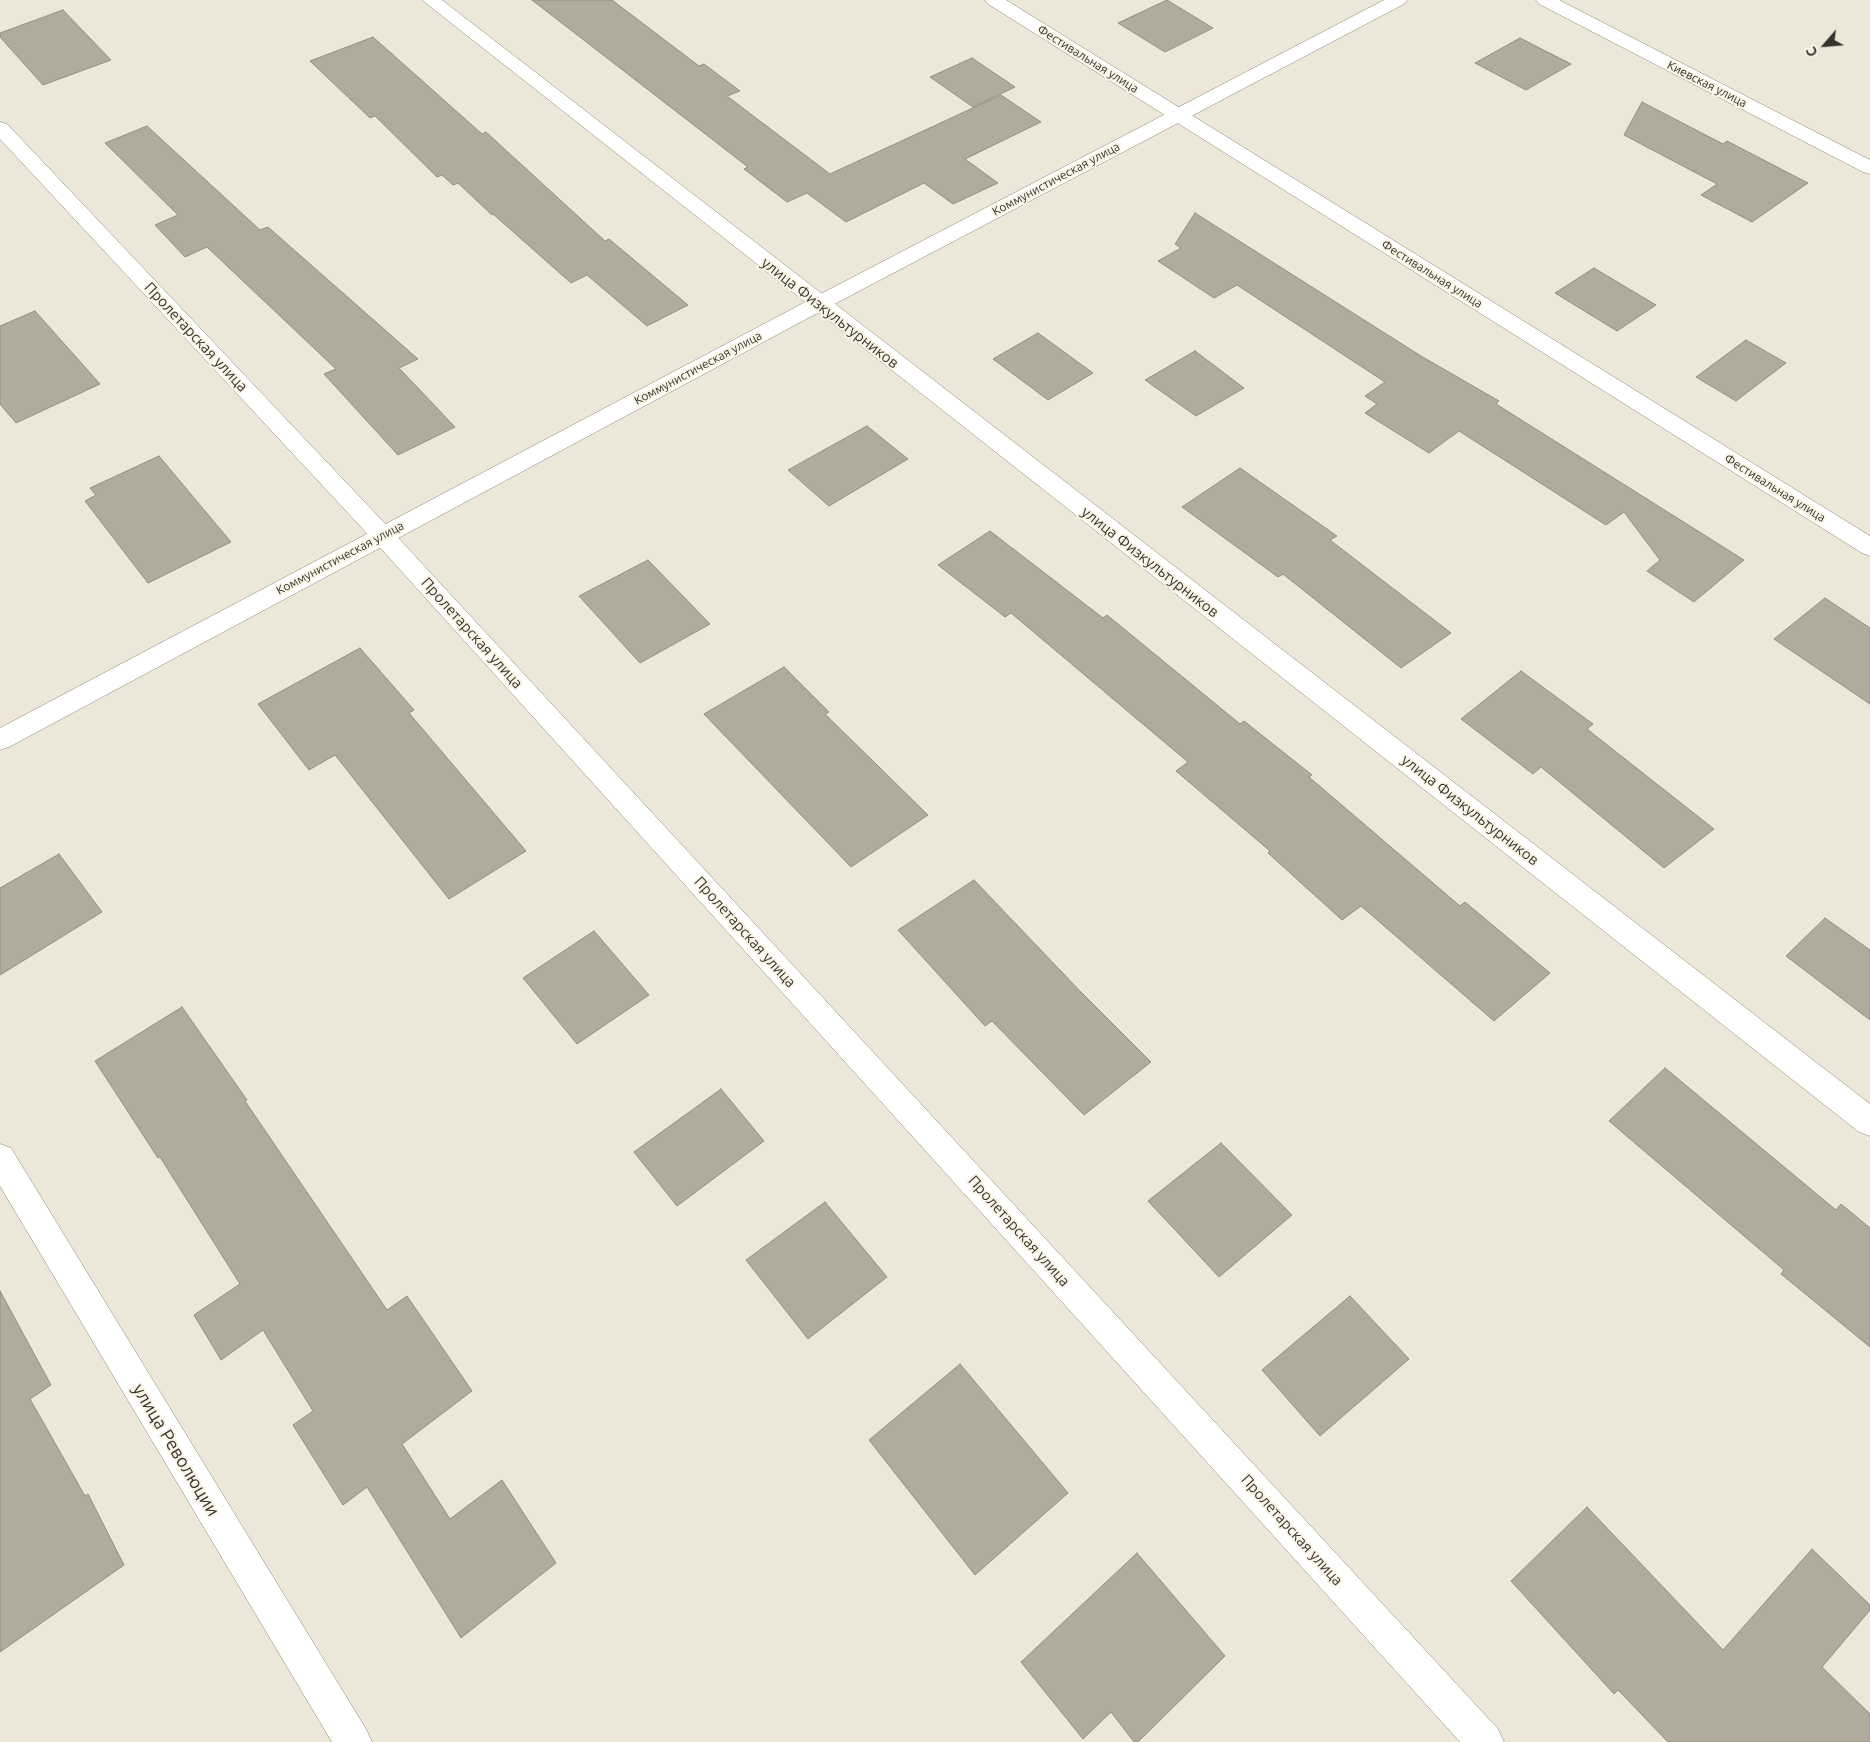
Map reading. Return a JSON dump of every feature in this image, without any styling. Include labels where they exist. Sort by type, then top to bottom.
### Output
[{"type":"street","name":"улица Физкультурников","points":[[431,0],[818,304],[1870,1122]]},
{"type":"street","name":"Фестивальная улица","points":[[994,0],[1870,547]]},
{"type":"street","name":"Коммунистическая улица","points":[[0,740],[818,304],[1398,0]]},
{"type":"street","name":"Киевская улица","points":[[1545,0],[1870,168]]},
{"type":"street","name":"Пролетарская улица","points":[[0,128],[383,536],[1485,1742]]},
{"type":"street","name":"улица Революции","points":[[0,1158],[353,1742]]},
{"type":"building","points":[[532,0],[612,0],[699,66],[704,64],[740,91],[727,96],[830,174],[1001,95],[1041,122],[965,159],[998,183],[953,204],[924,183],[846,222],[807,193],[787,202],[744,169],[748,167]]},
{"type":"building","points":[[1167,0],[1213,28],[1165,52],[1118,23]]},
{"type":"building","points":[[63,10],[111,60],[43,85],[0,37],[0,33]]},
{"type":"building","points":[[373,37],[482,134],[486,132],[605,241],[609,239],[688,305],[647,326],[587,275],[571,283],[458,183],[453,185],[442,175],[437,177],[375,116],[370,118],[310,61]]},
{"type":"building","points":[[1520,38],[1571,64],[1526,90],[1475,63]]},
{"type":"building","points":[[972,58],[1015,87],[973,107],[930,77]]},
{"type":"building","points":[[1642,102],[1723,144],[1727,141],[1808,183],[1752,222],[1701,195],[1717,184],[1624,135]]},
{"type":"building","points":[[147,126],[260,230],[268,227],[418,359],[399,368],[455,427],[398,455],[324,374],[336,369],[207,247],[185,257],[155,225],[178,215],[105,143]]},
{"type":"building","points":[[1195,213],[1421,356],[1499,401],[1496,404],[1744,560],[1694,602],[1647,571],[1660,560],[1624,512],[1606,525],[1459,431],[1429,453],[1365,413],[1377,404],[1365,396],[1385,382],[1237,285],[1214,298],[1158,261],[1181,248],[1175,244]]},
{"type":"building","points":[[1594,268],[1656,305],[1617,331],[1555,293]]},
{"type":"building","points":[[35,311],[100,384],[16,423],[0,404],[0,326]]},
{"type":"building","points":[[1038,333],[1093,373],[1048,400],[993,359]]},
{"type":"building","points":[[1746,340],[1786,363],[1736,401],[1696,377]]},
{"type":"building","points":[[1195,351],[1244,388],[1196,416],[1145,380]]},
{"type":"building","points":[[867,426],[908,459],[829,506],[788,470]]},
{"type":"building","points":[[159,456],[231,542],[148,583],[85,501],[96,495],[90,488]]},
{"type":"building","points":[[1240,468],[1337,536],[1330,540],[1451,633],[1401,668],[1283,574],[1278,577],[1182,507]]},
{"type":"building","points":[[990,531],[1103,618],[1107,615],[1240,724],[1244,721],[1312,775],[1309,777],[1460,906],[1465,902],[1550,973],[1494,1021],[1361,906],[1342,920],[1268,853],[1270,851],[1176,771],[1188,762],[1011,613],[1005,617],[938,565]]},
{"type":"building","points":[[648,560],[710,624],[640,663],[579,596]]},
{"type":"building","points":[[1825,598],[1870,628],[1870,704],[1774,639]]},
{"type":"building","points":[[360,648],[414,710],[409,713],[526,851],[449,899],[335,755],[309,770],[258,704]]},
{"type":"building","points":[[784,667],[829,712],[825,714],[928,815],[851,867],[704,714]]},
{"type":"building","points":[[1521,671],[1593,724],[1587,729],[1714,829],[1664,868],[1541,767],[1533,774],[1461,719]]},
{"type":"building","points":[[59,854],[102,912],[0,975],[0,888]]},
{"type":"building","points":[[974,880],[1151,1062],[1084,1115],[992,1021],[985,1026],[898,930]]},
{"type":"building","points":[[1825,918],[1870,950],[1870,1020],[1786,956]]},
{"type":"building","points":[[594,931],[649,995],[577,1044],[523,978]]},
{"type":"building","points":[[182,1007],[247,1100],[245,1101],[387,1310],[407,1296],[472,1391],[402,1444],[450,1519],[502,1480],[556,1563],[461,1638],[367,1487],[343,1505],[293,1425],[313,1411],[263,1330],[221,1360],[194,1315],[240,1284],[160,1157],[158,1158],[95,1061]]},
{"type":"building","points":[[1665,1068],[1836,1210],[1841,1204],[1870,1228],[1870,1347],[1781,1274],[1784,1270],[1609,1121]]},
{"type":"building","points":[[721,1089],[764,1141],[677,1206],[634,1152]]},
{"type":"building","points":[[1221,1143],[1292,1215],[1219,1277],[1148,1201]]},
{"type":"building","points":[[825,1202],[887,1277],[808,1339],[746,1260]]},
{"type":"building","points":[[0,1291],[51,1385],[30,1399],[85,1496],[88,1494],[124,1565],[0,1652]]},
{"type":"building","points":[[1350,1296],[1409,1359],[1320,1436],[1262,1370]]},
{"type":"building","points":[[960,1364],[1068,1493],[975,1575],[869,1440]]},
{"type":"building","points":[[1587,1507],[1723,1650],[1812,1549],[1870,1605],[1870,1610],[1822,1667],[1870,1714],[1870,1742],[1668,1742],[1618,1690],[1614,1694],[1511,1581]]},
{"type":"building","points":[[1137,1553],[1225,1656],[1138,1742],[1134,1742],[1111,1712],[1083,1739],[1021,1662]]}]
